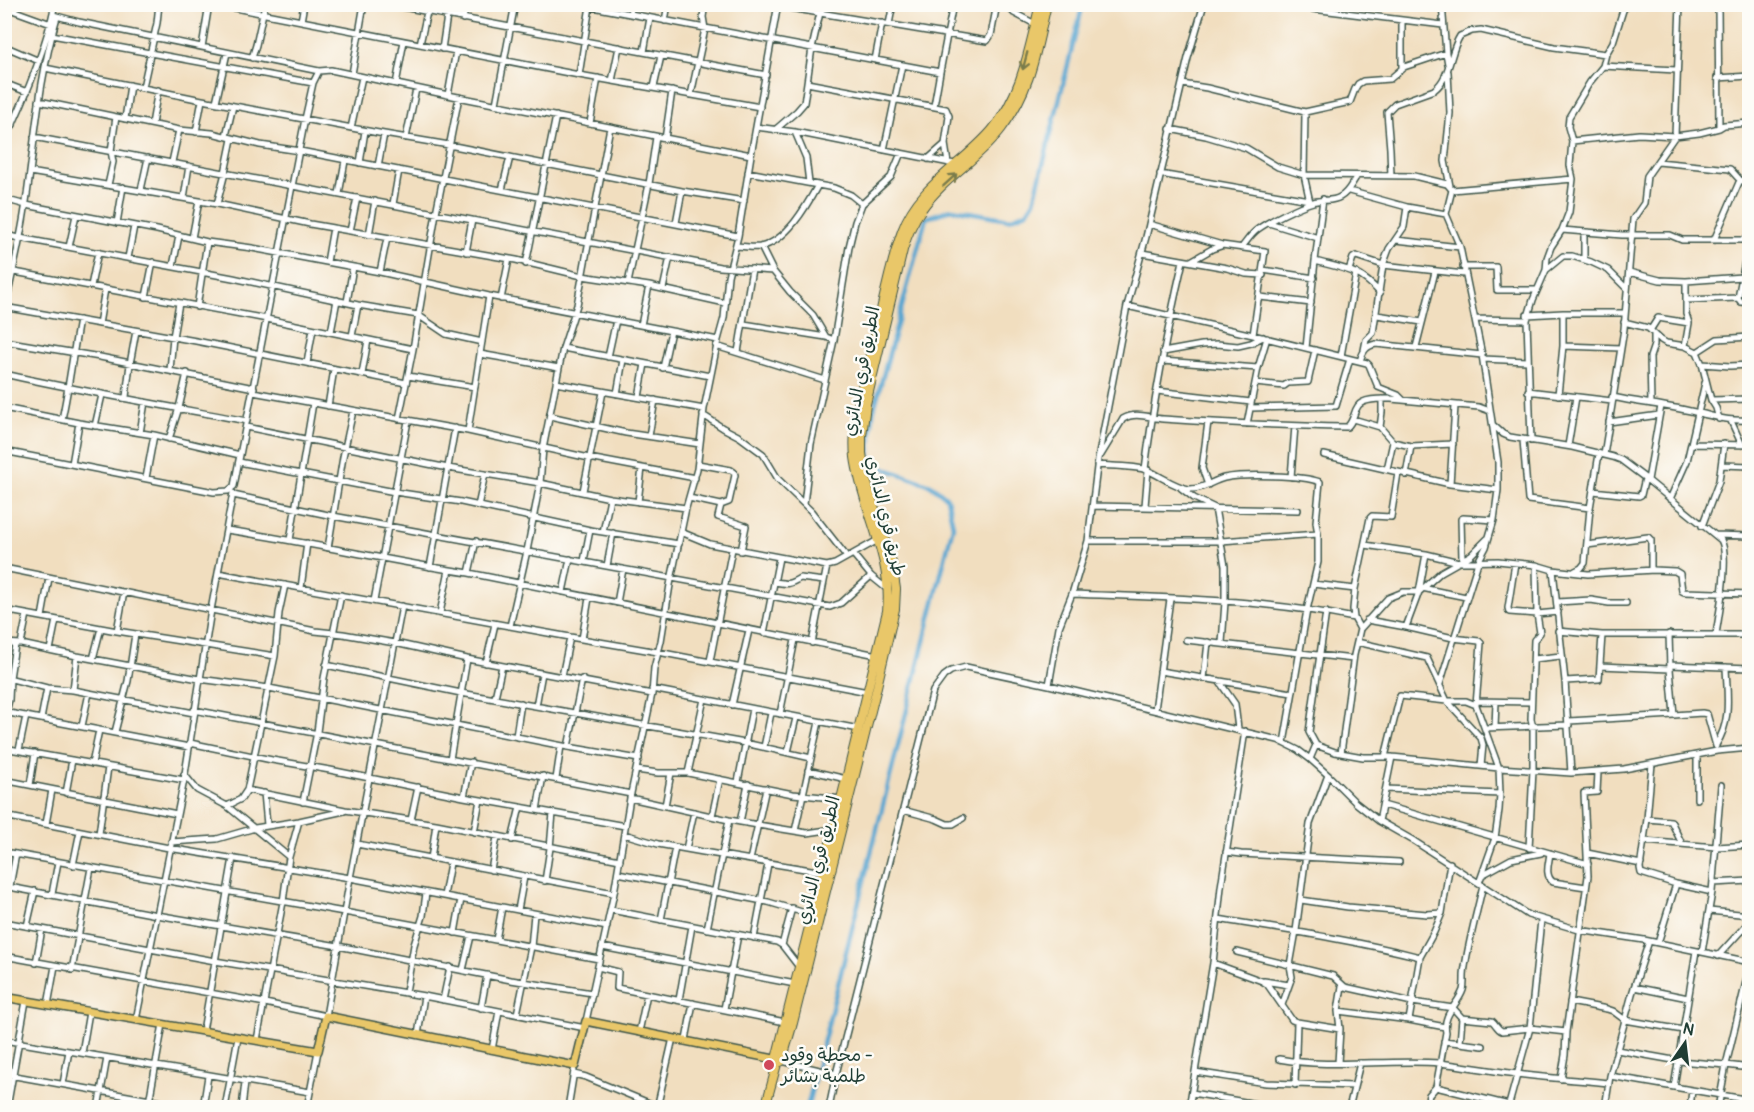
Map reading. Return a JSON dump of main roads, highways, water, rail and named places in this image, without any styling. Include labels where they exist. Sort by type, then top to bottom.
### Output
[{"type":"highway","name":"طريق قري الدائري","points":[[765,1107],[886,612],[887,589],[884,562],[863,494],[857,466],[855,436],[858,410],[891,265],[903,228],[914,207],[951,164],[976,147],[1008,107],[1019,84],[1040,4]]},
{"type":"highway","name":"الطريق قري الدائري","points":[[778,1061],[793,1023],[895,609],[896,589],[892,562],[866,480],[862,436],[868,394],[903,250],[908,234],[922,208],[983,150],[1013,112],[1025,91],[1033,69],[1047,4]]},
{"type":"main road","points":[[4,998],[318,1051],[326,1016],[492,1050],[574,1070],[585,1024],[686,1040],[778,1061]]},
{"type":"waterway","points":[[807,1108],[953,526],[947,498],[931,485],[883,468],[869,456],[873,413],[926,218],[952,209],[1009,219],[1027,212],[1034,201],[1083,4]]},
{"type":"place","name":"محطة وقود - طلمبة بشائر","points":[[769,1065]]}]
